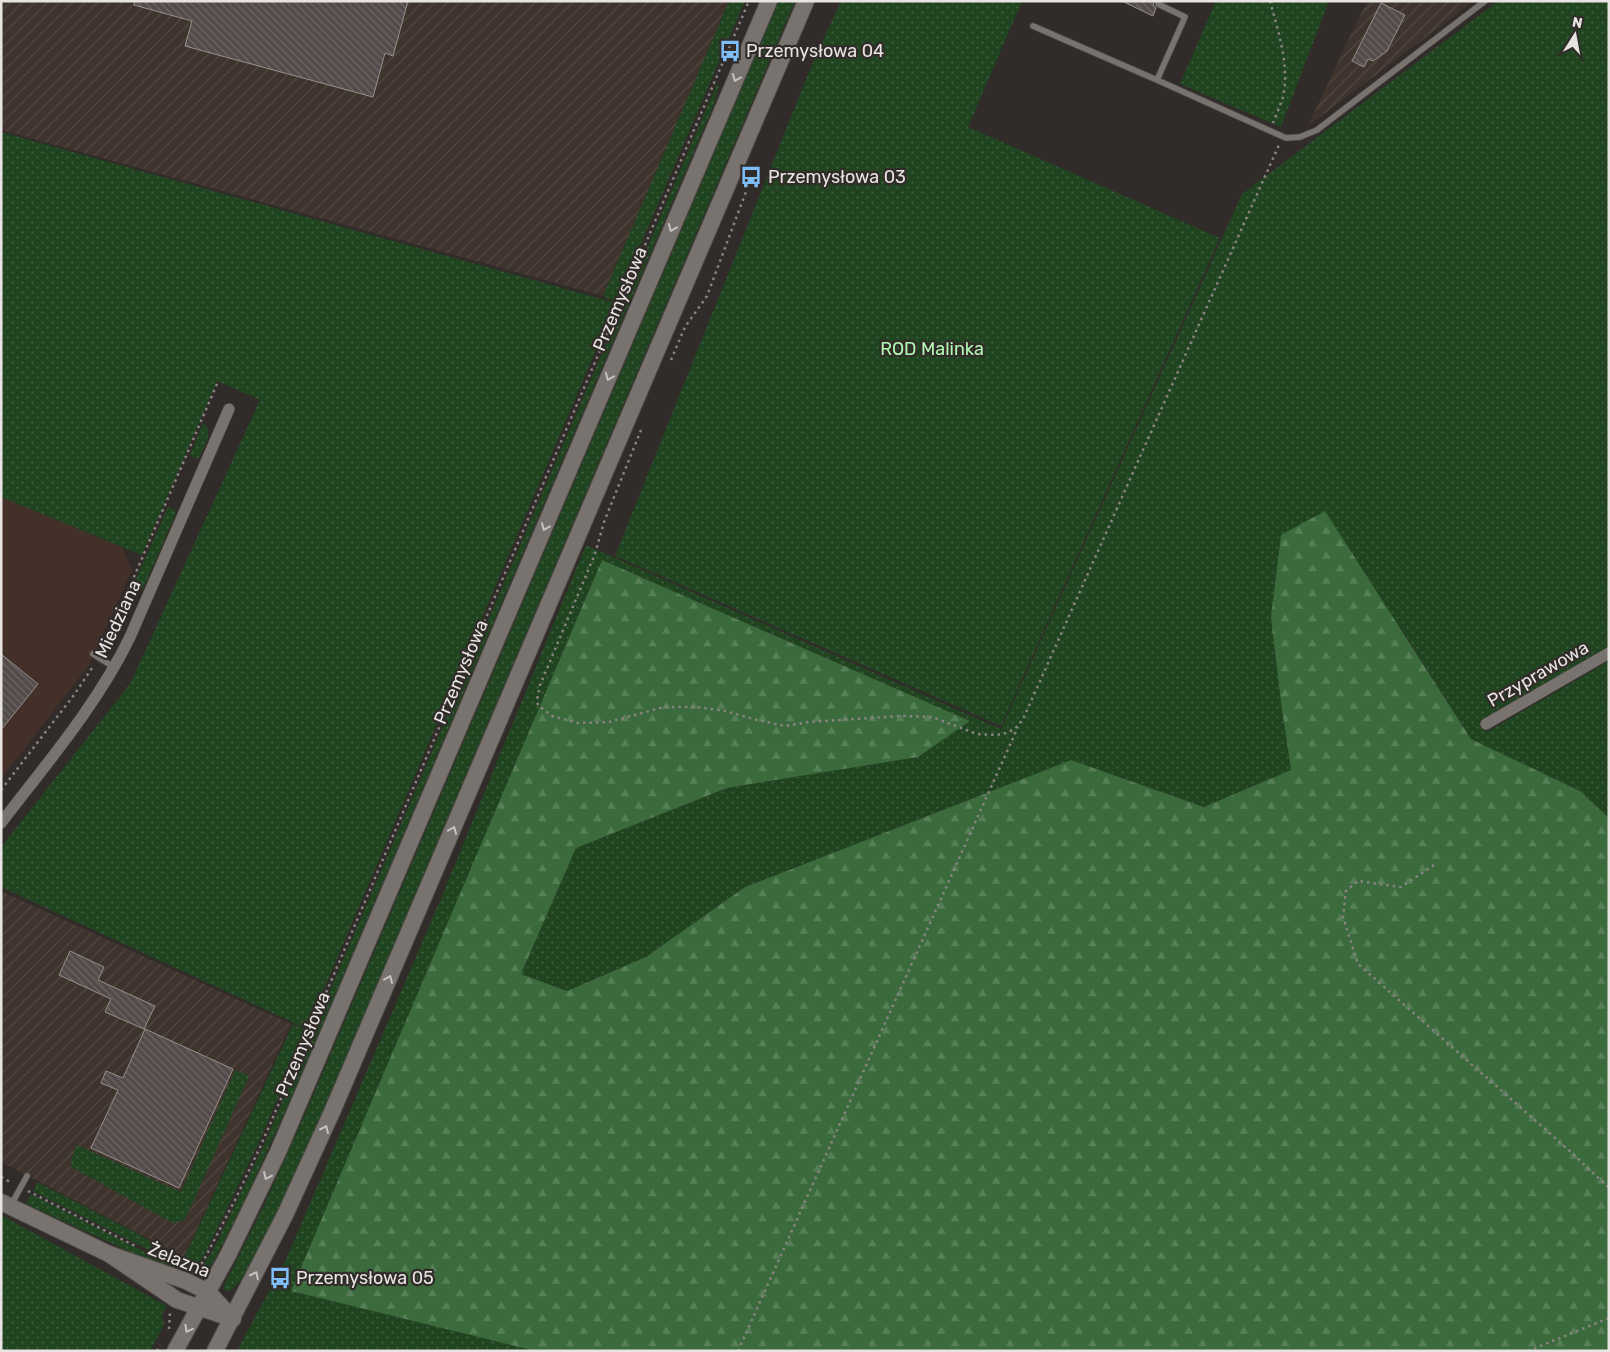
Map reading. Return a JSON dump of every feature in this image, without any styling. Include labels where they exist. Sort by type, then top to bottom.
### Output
[{"type":"main road","name":"Przemysłowa","points":[[168,1347],[200,1308],[254,1203],[291,1123],[769,1]]},
{"type":"main road","points":[[215,1351],[285,1216],[332,1112],[806,1]]},
{"type":"main road","name":"Żelazna","points":[[6,1204],[108,1254],[186,1281],[208,1292],[233,1319]]},
{"type":"main road","name":"Żelazna","points":[[108,1254],[177,1300],[233,1319]]},
{"type":"street","name":"Miedziana","points":[[1,823],[77,725],[115,668],[229,409]]},
{"type":"street","name":"Przyprawowa","points":[[1486,724],[1609,653]]},
{"type":"lane","points":[[1033,26],[1282,137],[1300,137],[1317,130],[1485,1]]},
{"type":"lane","points":[[1157,80],[1185,17],[1158,4]]},
{"type":"lane","points":[[96,656],[115,668]]},
{"type":"lane","points":[[6,1204],[21,1187],[27,1176]]},
{"type":"path","points":[[193,1270],[202,1263],[206,1256],[262,1142],[749,1]]},
{"type":"path","points":[[1270,1],[1284,59],[1285,80],[1283,97],[1270,132]]},
{"type":"path","points":[[738,1351],[1018,726],[1028,708],[1282,137]]},
{"type":"path","points":[[669,365],[685,327],[707,296],[747,189]]},
{"type":"path","points":[[1,790],[74,695],[96,656],[107,641],[217,384]]},
{"type":"path","points":[[643,426],[604,522],[595,554],[540,686],[537,700],[538,705],[552,716],[578,723],[609,722],[664,707],[697,707],[725,711],[785,726],[809,722],[902,716],[932,717],[977,734],[996,735],[1007,733],[1018,726]]},
{"type":"path","points":[[1434,865],[1401,887],[1358,881],[1346,891],[1343,917],[1358,964],[1609,1188]]},
{"type":"path","points":[[1,1177],[145,1251]]},
{"type":"path","points":[[169,1330],[169,1313],[173,1307]]},
{"type":"path","points":[[1528,1351],[1609,1318]]},
{"type":"path","points":[[157,1351],[168,1347]]},
{"type":"shaded area","points":[[1,1],[729,1],[603,296],[1,130]]},
{"type":"shaded area","points":[[1368,1],[1474,1],[1308,126],[1357,21]]},
{"type":"shaded area","points":[[1,497],[122,547],[132,570],[89,665],[1,779]]},
{"type":"shaded area","points":[[1,891],[291,1024],[184,1257],[1,1162]]},
{"type":"green space","points":[[729,1],[745,1],[616,302],[603,296]]},
{"type":"green space","points":[[779,1],[795,1],[323,1111],[280,1207],[245,1276],[232,1290],[225,1291],[224,1286],[266,1201],[309,1105]]},
{"type":"green space","name":"ROD Malinka","points":[[841,1],[1022,1],[968,127],[1220,238],[1001,726],[615,556],[813,62]]},
{"type":"green space","points":[[1216,1],[1329,1],[1281,127],[1180,84]]},
{"type":"green space","points":[[1498,1],[1609,1],[1609,647],[1479,721],[1487,732],[1609,661],[1609,818],[1580,791],[1471,739],[1399,625],[1281,703],[1291,770],[1204,807],[1071,760],[745,887],[646,957],[567,991],[521,974],[576,848],[727,788],[918,757],[970,721],[602,560],[292,1291],[535,1351],[237,1351],[287,1257],[439,903],[586,545],[1001,729],[1242,194]]},
{"type":"green space","points":[[717,84],[719,85],[714,104],[292,1096],[245,1200],[215,1259],[209,1267],[192,1274],[201,1267],[212,1252],[264,1145]]},
{"type":"green space","points":[[1,132],[616,303],[307,1029],[1,887],[1,847],[130,684],[260,400],[217,381],[142,555],[1,497]]},
{"type":"green space","points":[[203,423],[208,431],[208,435],[206,444],[199,458],[197,458],[190,455]]},
{"type":"green space","points":[[168,507],[176,513],[141,590],[133,586]]},
{"type":"green space","points":[[1325,511],[1471,739],[1580,791],[1609,818],[1609,1351],[535,1351],[291,1291],[602,560],[970,721],[918,757],[727,788],[576,848],[521,974],[567,991],[646,957],[745,887],[1071,760],[1204,807],[1291,770],[1271,617],[1281,535]]},
{"type":"green space","points":[[293,1024],[307,1030],[259,1142],[205,1254],[198,1263],[186,1269],[33,1191],[37,1182],[184,1258]]},
{"type":"green space","points":[[235,1070],[249,1076],[185,1220],[173,1223],[71,1167],[71,1159],[77,1145],[181,1192]]},
{"type":"green space","points":[[31,1194],[182,1271],[176,1273],[26,1204]]},
{"type":"green space","points":[[1,1215],[167,1306],[162,1314],[164,1325],[150,1351],[1,1351]]},
{"type":"building","points":[[135,1],[408,1],[393,56],[385,53],[373,97],[185,46],[192,21],[134,5]]},
{"type":"building","points":[[1122,1],[1154,1],[1153,5],[1156,8],[1153,16]]},
{"type":"building","points":[[1381,3],[1405,15],[1387,51],[1373,61],[1368,59],[1364,67],[1352,61]]},
{"type":"building","points":[[1,654],[38,684],[1,730]]},
{"type":"building","points":[[70,951],[104,967],[98,980],[155,1006],[144,1029],[105,1012],[111,999],[59,975]]},
{"type":"building","points":[[145,1029],[233,1069],[179,1188],[91,1148],[118,1090],[101,1083],[106,1071],[123,1078]]},
{"type":"place","name":"Przemysłowa 04","points":[[730,51]]},
{"type":"place","name":"Przemysłowa 03","points":[[751,177]]},
{"type":"place","name":"Przemysłowa 05","points":[[280,1278]]}]
